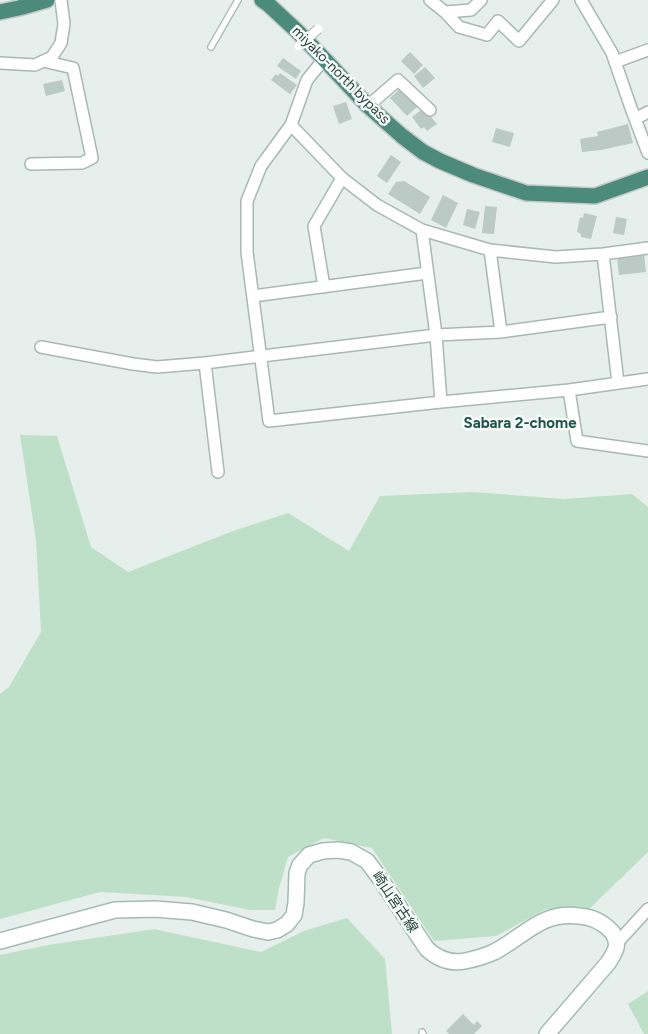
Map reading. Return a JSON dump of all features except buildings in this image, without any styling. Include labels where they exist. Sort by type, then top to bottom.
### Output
[{"type":"highway","points":[[0,12],[47,0]]},
{"type":"highway","name":"miyako-north bypass","points":[[262,0],[298,32],[368,106],[402,136],[423,152],[440,161],[526,193],[595,196],[648,177]]},
{"type":"main road","name":"崎山宮古線","points":[[0,941],[115,910],[155,909],[192,912],[253,929],[268,932],[277,930],[287,924],[294,915],[297,873],[300,865],[309,855],[323,851],[338,850],[351,852],[367,861],[427,949],[444,961],[456,963],[493,952],[538,922],[570,914],[590,917],[601,922],[616,938],[617,943]]},
{"type":"main road","points":[[547,1034],[608,963],[617,943]]},
{"type":"street","points":[[0,63],[35,65],[52,57],[61,43],[64,24],[60,0]]},
{"type":"street","points":[[430,0],[459,27],[487,35],[498,21],[519,41],[553,0]]},
{"type":"street","points":[[445,12],[471,10],[481,0]]},
{"type":"street","points":[[581,0],[612,53],[648,153]]},
{"type":"street","points":[[299,46],[318,29]]},
{"type":"street","points":[[615,62],[648,50]]},
{"type":"street","points":[[324,59],[307,80],[291,124],[261,166],[247,201],[247,252],[269,421],[569,390],[648,379]]},
{"type":"street","points":[[31,164],[82,163],[92,158],[73,68],[43,61]]},
{"type":"street","points":[[368,106],[398,80],[430,110]]},
{"type":"street","points":[[635,120],[648,112]]},
{"type":"street","points":[[291,124],[342,178],[377,205],[422,230],[490,250],[556,258],[648,248]]},
{"type":"street","points":[[324,287],[314,226],[342,178]]},
{"type":"street","points":[[422,230],[436,335],[441,402]]},
{"type":"street","points":[[490,250],[501,332]]},
{"type":"street","points":[[603,254],[618,383]]},
{"type":"street","points":[[253,296],[427,273]]},
{"type":"street","points":[[41,347],[157,367],[205,364],[436,335],[501,332],[611,317]]},
{"type":"street","points":[[205,364],[218,472]]},
{"type":"street","points":[[569,390],[577,441],[648,451]]},
{"type":"street","points":[[617,943],[648,909]]},
{"type":"lane","points":[[211,47],[238,0]]},
{"type":"green space","points":[[20,435],[57,436],[91,547],[128,572],[233,531],[288,513],[349,551],[380,496],[473,492],[564,499],[632,494],[648,507],[648,852],[587,911],[546,909],[496,936],[434,941],[372,848],[324,838],[288,857],[275,910],[250,910],[186,897],[100,892],[0,919],[0,694],[9,687],[41,632],[36,540]]},
{"type":"green space","points":[[347,918],[385,959],[392,1034],[0,1034],[0,955],[48,945],[154,929],[261,952],[304,931]]},
{"type":"green space","points":[[648,991],[648,1034],[644,1034],[628,1004]]},
{"type":"district","name":"Sabara 2-chome","points":[[520,423]]}]
